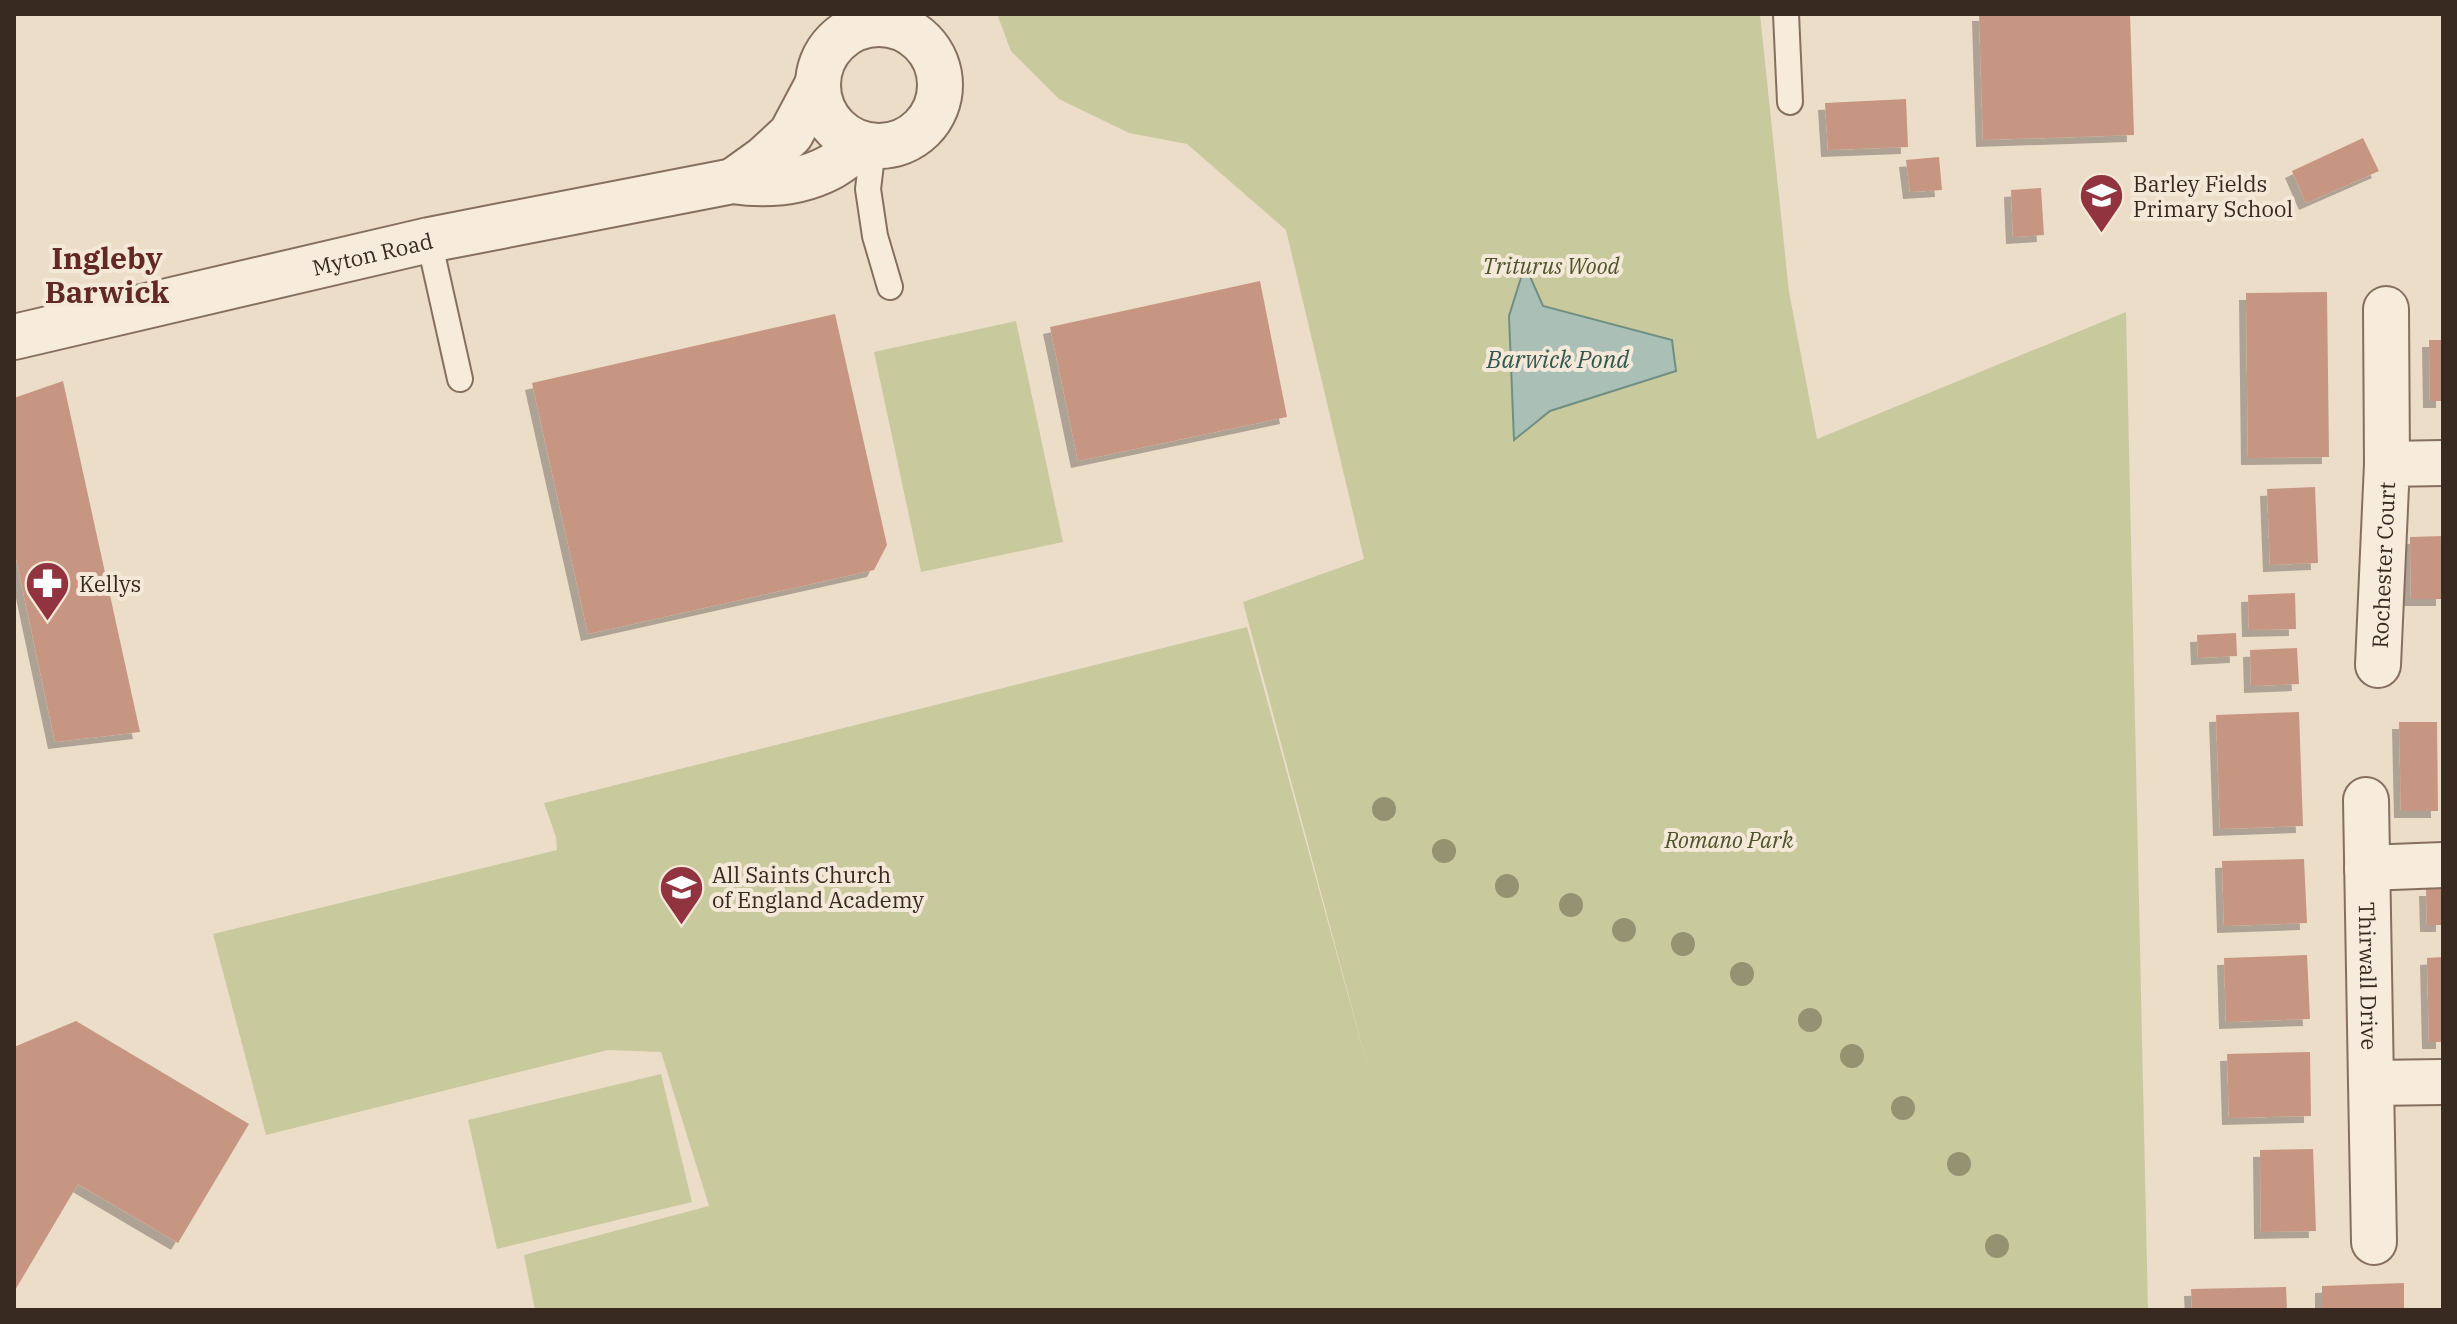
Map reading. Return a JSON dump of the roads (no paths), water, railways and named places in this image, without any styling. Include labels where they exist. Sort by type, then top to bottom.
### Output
[{"type":"street","points":[[859,20],[907,30],[927,45],[938,67],[941,91],[934,114],[918,133],[897,144],[868,146],[839,132],[822,111],[817,85],[822,59],[838,38],[859,20]]},
{"type":"street","name":"Myton Road","points":[[733,181],[791,134],[817,85]]},
{"type":"street","name":"Myton Road","points":[[14,337],[429,240],[733,181],[759,185],[798,180],[831,167],[868,146]]},
{"type":"street","name":"Rochester Court","points":[[2378,665],[2387,464],[2386,309]]},
{"type":"street","name":"Rochester Court","points":[[2387,464],[2443,463]]},
{"type":"street","name":"Thirwall Drive","points":[[2366,800],[2371,1083],[2443,1082]]},
{"type":"street","points":[[2367,868],[2443,865]]},
{"type":"street","points":[[2371,1083],[2374,1242]]},
{"type":"lane","points":[[1786,14],[1790,102]]},
{"type":"lane","points":[[868,146],[868,189],[875,236],[890,287]]},
{"type":"lane","points":[[429,240],[460,379]]},
{"type":"water","name":"Barwick Pond","points":[[1525,265],[1543,306],[1672,340],[1676,371],[1550,411],[1514,440],[1509,316]]},
{"type":"place","name":"Barley Fields Primary School","points":[[2102,235]]},
{"type":"place","name":"Kellys","points":[[48,622]]},
{"type":"place","name":"All Saints Church of England Academy","points":[[681,926]]},
{"type":"district","name":"Ingleby Barwick","points":[[107,274]]},
{"type":"park label","name":"Triturus Wood","points":[[1551,265]]},
{"type":"park label","name":"Romano Park","points":[[1729,839]]}]
